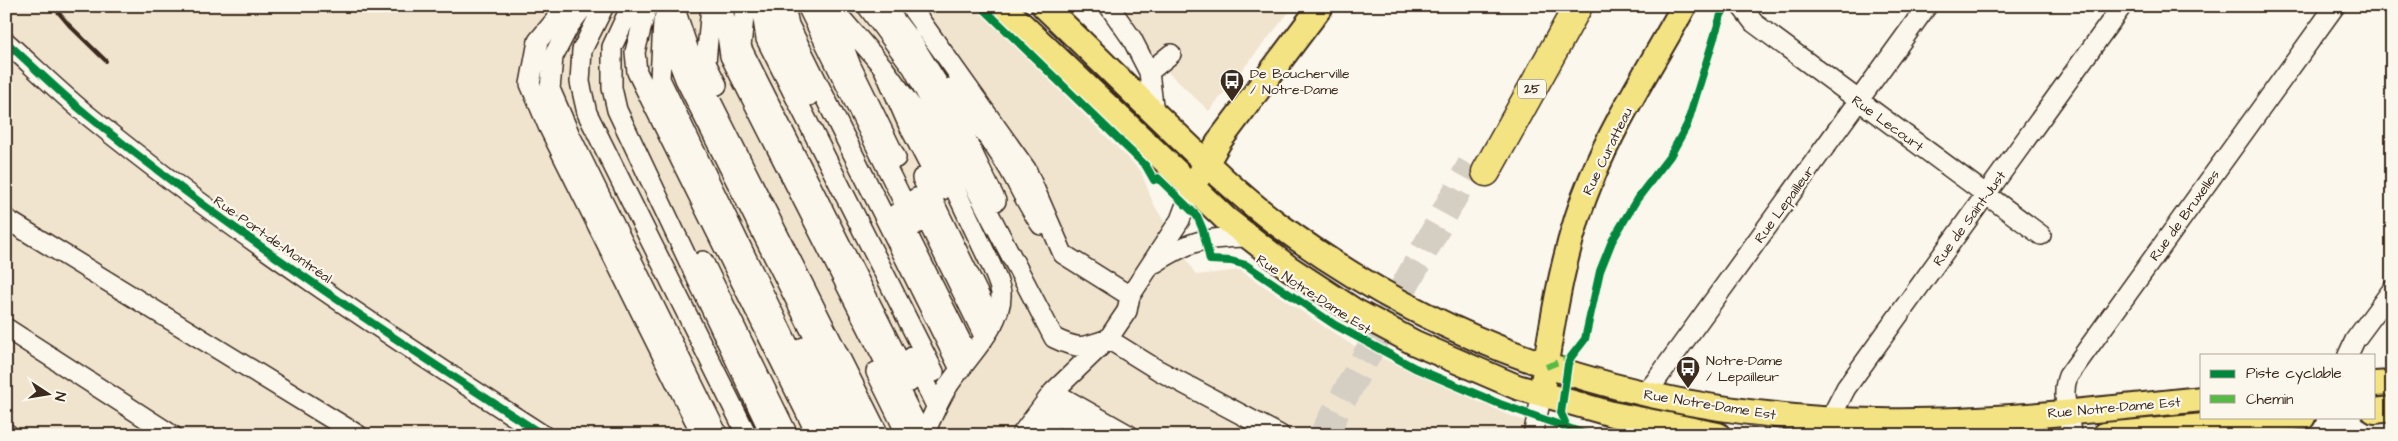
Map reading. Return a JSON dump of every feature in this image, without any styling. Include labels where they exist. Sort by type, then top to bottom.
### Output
[{"type":"highway","name":"25","points":[[1561,6],[1479,169],[1578,6]]},
{"type":"main road","name":"Rue Notre-Dame Est","points":[[1002,6],[1192,188],[1248,237],[1318,287],[1374,322],[1447,358],[1542,394],[1632,418],[1718,435]]},
{"type":"main road","name":"Rue Notre-Dame Est","points":[[1044,6],[1206,163],[1274,222],[1374,288],[1444,324],[1546,367],[1636,392],[1828,427],[2068,412],[2200,399]]},
{"type":"main road","points":[[1192,188],[1220,140],[1321,6]]},
{"type":"main road","name":"Rue Curatteau","points":[[1542,394],[1571,240],[1587,190],[1604,150],[1684,6]]},
{"type":"main road","points":[[2376,384],[2392,383]]},
{"type":"main road","points":[[2376,411],[2392,409]]},
{"type":"main road","name":"Rue Notre-Dame Est","points":[[2105,435],[2292,418]]},
{"type":"street","points":[[567,6],[538,41],[530,84],[548,126],[702,435]]},
{"type":"street","points":[[584,6],[569,26],[553,57],[550,89],[570,135],[718,435]]},
{"type":"street","points":[[604,6],[582,50],[580,82],[588,113],[748,435]]},
{"type":"street","points":[[631,6],[612,47],[610,66],[617,110],[771,435]]},
{"type":"street","points":[[647,6],[635,52],[632,76],[638,98],[804,435]]},
{"type":"street","points":[[674,6],[695,69],[879,435]]},
{"type":"street","points":[[710,6],[706,63],[892,435]]},
{"type":"street","points":[[716,6],[718,58],[907,435]]},
{"type":"street","points":[[723,6],[730,56],[954,382]]},
{"type":"street","points":[[745,6],[741,47],[954,382]]},
{"type":"street","points":[[753,6],[753,42],[954,382]]},
{"type":"street","points":[[761,6],[766,39],[954,382]]},
{"type":"street","points":[[770,6],[777,31],[954,382]]},
{"type":"street","points":[[785,6],[789,25],[954,382]]},
{"type":"street","points":[[794,6],[954,382]]},
{"type":"street","points":[[807,6],[954,382]]},
{"type":"street","points":[[829,6],[851,66],[954,382]]},
{"type":"street","points":[[829,6],[883,67],[923,122],[992,267],[1001,292],[999,305],[954,382]]},
{"type":"street","points":[[866,6],[913,68],[1054,338],[1072,347],[1086,347],[1108,339]]},
{"type":"street","points":[[884,6],[983,130],[1009,168],[1030,210],[1063,254],[1130,296]]},
{"type":"street","points":[[910,6],[1026,169],[1063,254]]},
{"type":"street","points":[[1109,6],[1132,39],[1149,72],[1154,113]]},
{"type":"street","name":"Rue Lecourt","points":[[1741,6],[1754,23],[2041,235]]},
{"type":"street","name":"Rue Lepailleur","points":[[1636,392],[1645,392],[1659,377],[1928,6]]},
{"type":"street","name":"Rue de Saint-Just","points":[[1828,427],[1846,388],[2122,6]]},
{"type":"street","name":"Rue de Bruxelles","points":[[2071,435],[2064,390],[2068,376],[2335,6]]},
{"type":"street","points":[[665,14],[660,79],[832,435]]},
{"type":"street","points":[[665,14],[685,78],[863,435]]},
{"type":"street","points":[[850,28],[954,382]]},
{"type":"street","points":[[909,37],[942,90],[1001,212],[1054,338]]},
{"type":"street","name":"Rue Port-de-Montréal","points":[[6,42],[89,116],[186,193],[378,328],[543,435]]},
{"type":"street","points":[[662,50],[674,84],[847,435]]},
{"type":"street","points":[[635,52],[637,72],[818,435]]},
{"type":"street","points":[[1149,72],[1170,54]]},
{"type":"street","points":[[610,66],[625,104],[788,435]]},
{"type":"street","points":[[580,82],[603,117],[760,435]]},
{"type":"street","points":[[1054,435],[1026,428],[1048,399],[1108,339],[1127,311],[1130,296],[1180,220],[1192,188]]},
{"type":"street","points":[[6,219],[358,435]]},
{"type":"street","points":[[1150,267],[1187,244],[1205,239],[1248,237]]},
{"type":"street","points":[[2348,354],[2355,340],[2392,290]]},
{"type":"street","points":[[6,328],[172,435]]},
{"type":"street","points":[[1108,339],[1158,370],[1280,435]]},
{"type":"street","points":[[1533,435],[1542,394]]},
{"type":"street","points":[[1048,399],[1094,435]]},
{"type":"street","points":[[1048,399],[1129,435]]},
{"type":"shaded area","points":[[6,6],[974,6],[1141,171],[1153,203],[1196,275],[1240,270],[1349,343],[1506,414],[1564,435],[6,435]]},
{"type":"shaded area","points":[[1098,6],[1294,6],[1209,111]]},
{"type":"tunnel","points":[[1323,435],[1471,165]]},
{"type":"railway","points":[[53,6],[69,25],[106,61]]},
{"type":"marked path","points":[[1546,367],[1571,357]]},
{"type":"marked path","points":[[2347,427],[2347,435]]},
{"type":"cycle path","points":[[981,6],[1146,166],[1154,180],[1158,178],[1197,216],[1203,230],[1210,260],[1231,261],[1246,265],[1335,325],[1415,368],[1500,404],[1588,435]]},
{"type":"cycle path","points":[[1563,427],[1565,422],[1561,413],[1568,364],[1585,339],[1600,271],[1612,241],[1637,199],[1670,156],[1687,125],[1721,15],[1726,6]]},
{"type":"cycle path","points":[[6,42],[80,109],[145,161],[256,243],[427,360],[543,435]]},
{"type":"place","name":"De Boucherville / Notre-Dame","points":[[1232,102]]},
{"type":"place","name":"Notre-Dame / Lepailleur","points":[[1688,389]]}]
